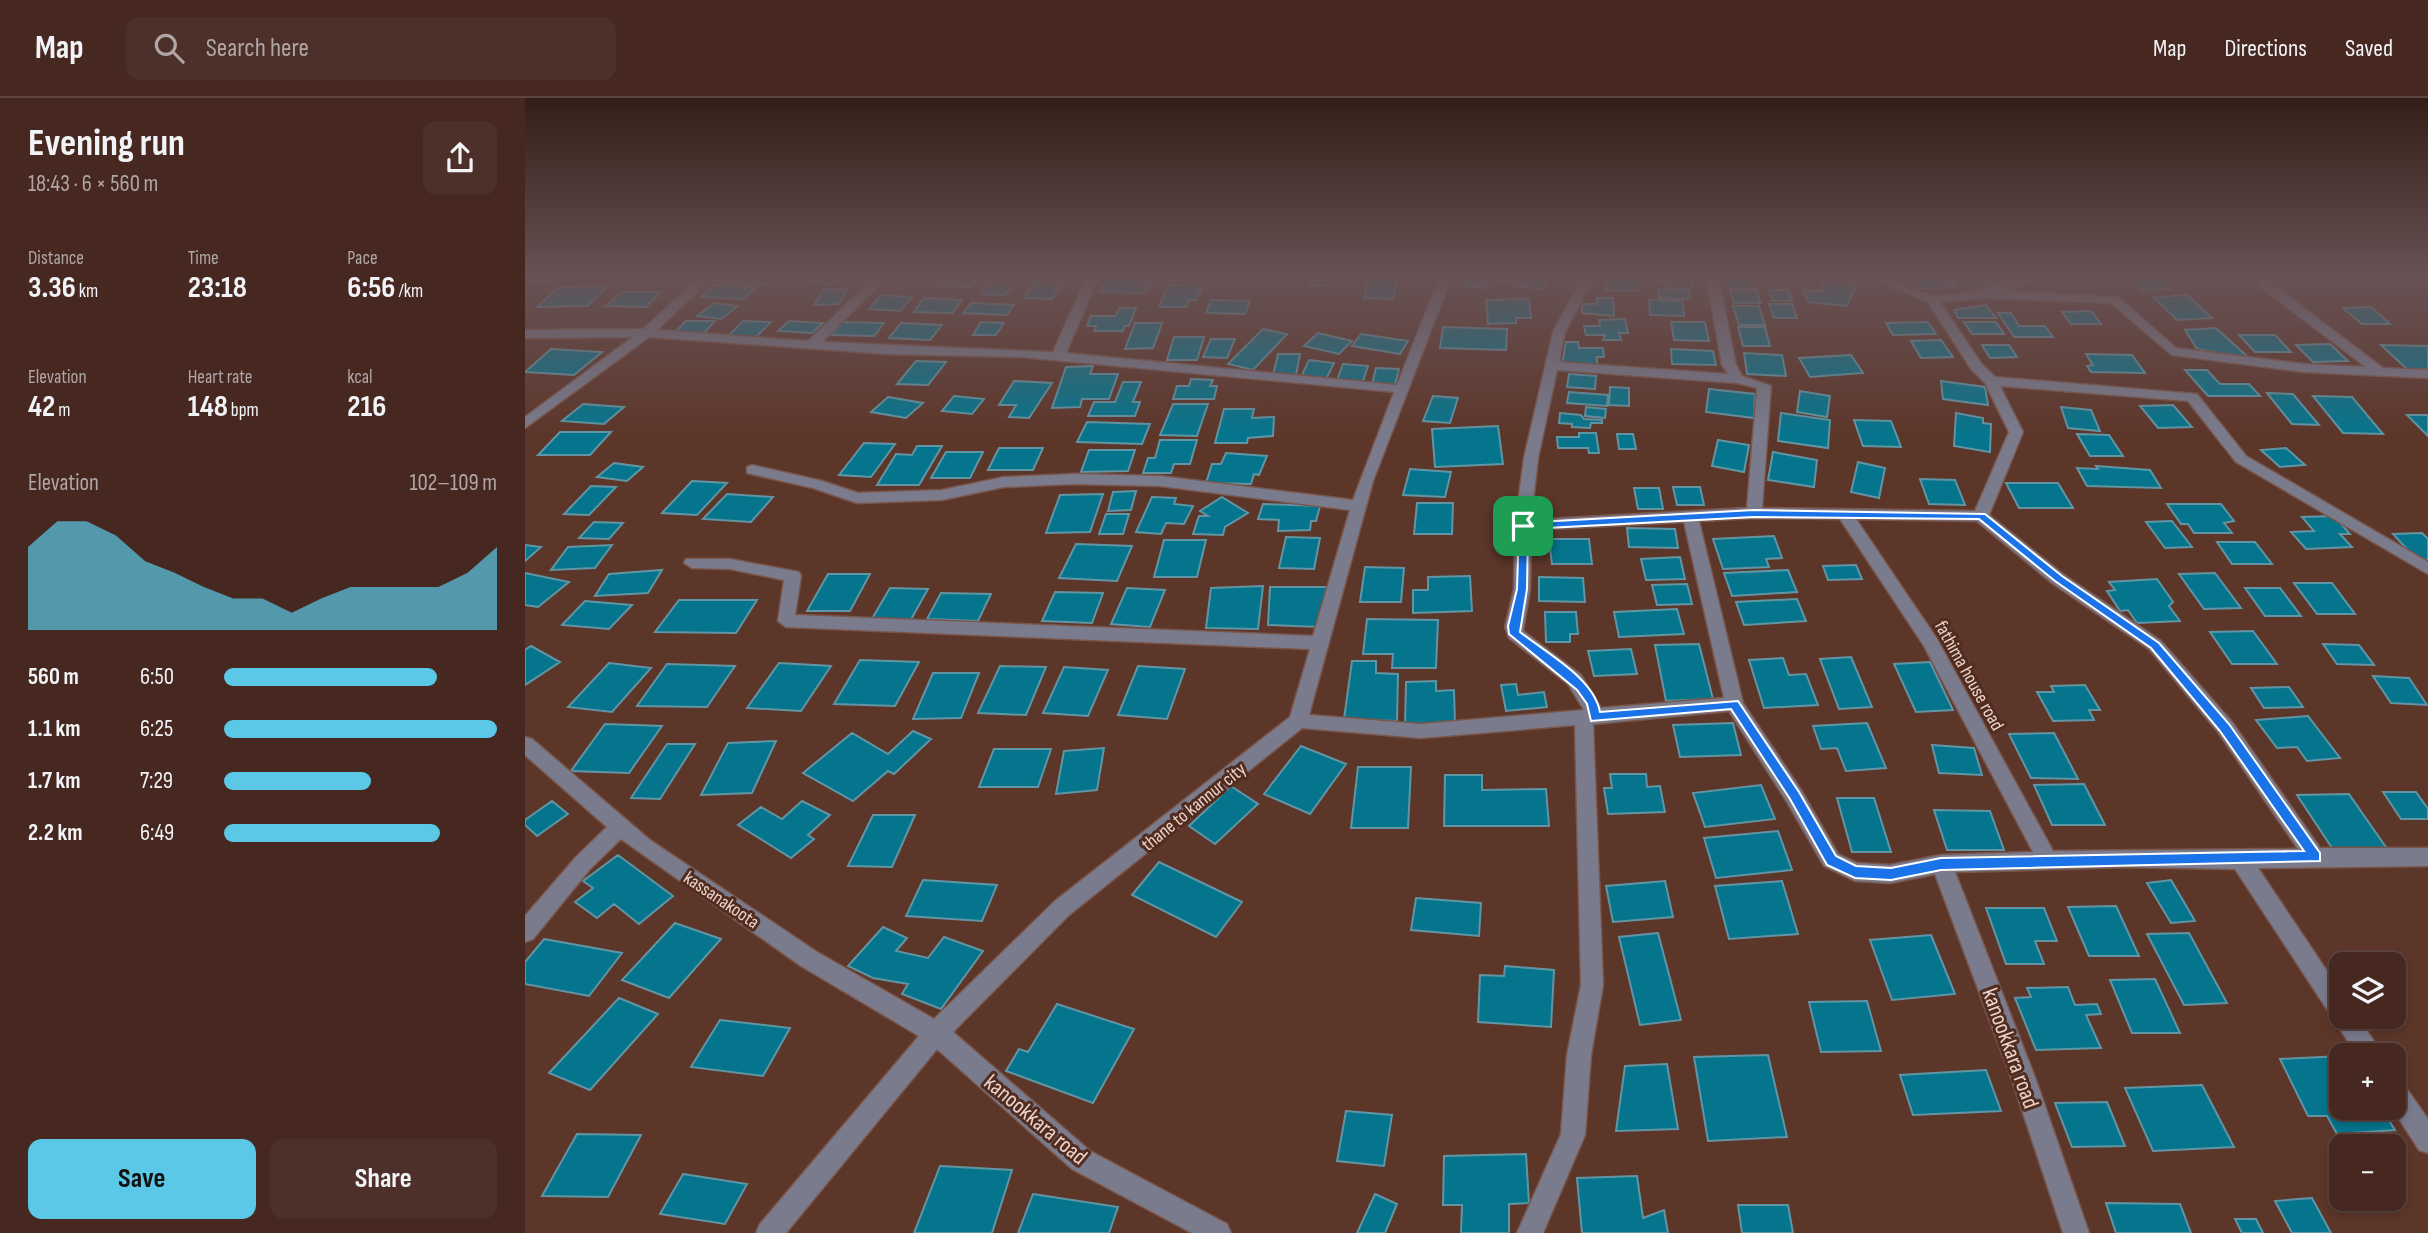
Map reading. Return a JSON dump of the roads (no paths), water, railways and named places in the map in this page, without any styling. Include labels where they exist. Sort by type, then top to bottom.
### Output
[{"type":"street","points":[[525,424],[650,329]]},
{"type":"street","points":[[811,345],[828,329]]},
{"type":"street","points":[[1058,355],[1070,329]]},
{"type":"street","points":[[1425,329],[1359,506],[1298,721],[1421,731],[1734,704]]},
{"type":"street","points":[[1530,1233],[1573,1135],[1579,1055],[1592,985],[1589,718],[1593,703],[1581,687],[1515,634],[1513,626],[1522,589],[1523,526],[1531,458],[1561,329]]},
{"type":"street","points":[[1722,329],[1729,365],[1737,379]]},
{"type":"street","points":[[1952,329],[1976,366],[1991,381],[2015,432],[1981,516]]},
{"type":"street","points":[[2147,329],[2172,351],[2304,368],[2428,374]]},
{"type":"street","points":[[2324,329],[2379,371]]},
{"type":"street","points":[[525,334],[646,333],[811,345],[1058,355],[1109,359],[1163,368],[1402,389]]},
{"type":"street","points":[[1553,366],[1737,379],[1764,386],[1754,513]]},
{"type":"street","points":[[1991,381],[2193,397],[2241,459],[2428,569]]},
{"type":"street","points":[[752,470],[817,484],[857,498],[942,495],[1004,482],[1074,479],[1160,481],[1359,506]]},
{"type":"street","points":[[1523,526],[1754,513],[1981,516],[2058,579],[2155,645],[2225,727],[2315,857]]},
{"type":"street","name":"fathima house road","points":[[1845,515],[1931,643],[2048,861]]},
{"type":"street","points":[[1690,516],[1734,704],[1794,796],[1831,860],[1855,872],[1891,874],[1941,864],[2124,858],[2241,860],[2428,857]]},
{"type":"street","points":[[692,563],[730,564],[793,576],[786,621],[1320,643]]},
{"type":"street","name":"thane to kannur city","points":[[769,1233],[936,1033],[1062,908],[1298,721]]},
{"type":"street","name":"kassanakoota","points":[[525,744],[643,846],[809,959],[936,1033]]},
{"type":"street","points":[[525,932],[583,863],[621,827]]},
{"type":"street","points":[[2241,860],[2329,993]]},
{"type":"street","name":"kanookkara road","points":[[1941,864],[2024,1080],[2076,1233]]},
{"type":"street","name":"kanookkara road","points":[[936,1033],[1081,1160],[1218,1233]]},
{"type":"street","points":[[2406,1108],[2428,1141]]}]
